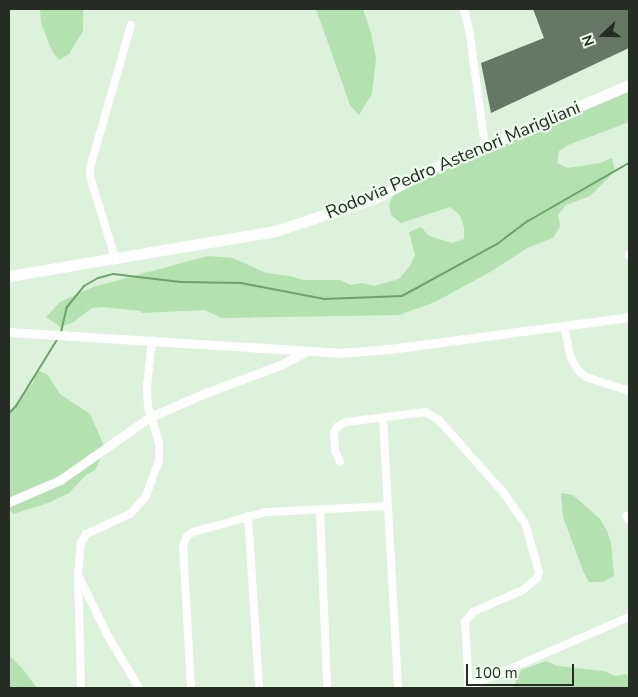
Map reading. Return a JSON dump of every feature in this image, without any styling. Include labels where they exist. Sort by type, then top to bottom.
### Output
[{"type":"main road","name":"Rodovia Pedro Astenori Marigliani","points":[[9,276],[274,231],[373,198],[430,170],[629,85]]},
{"type":"street","points":[[464,9],[470,36],[485,146]]},
{"type":"street","points":[[116,258],[90,176],[90,168],[130,25]]},
{"type":"street","points":[[9,332],[70,334],[339,353],[390,349],[629,317]]},
{"type":"street","points":[[564,326],[571,358],[577,368],[586,377],[629,391]]},
{"type":"street","points":[[81,688],[78,575],[81,543],[86,534],[130,514],[146,496],[159,462],[158,443],[150,417],[147,386],[152,340]]},
{"type":"street","points":[[9,502],[60,480],[150,417],[280,365],[308,351]]},
{"type":"street","points":[[340,462],[336,451],[334,433],[338,426],[346,422],[425,412],[432,414],[503,492],[525,523],[539,572],[537,578],[523,590],[473,612],[465,622],[468,688],[629,618]]},
{"type":"street","points":[[383,418],[398,688]]},
{"type":"street","points":[[191,688],[183,546],[187,536],[193,532],[248,516],[281,510],[388,506]]},
{"type":"street","points":[[320,510],[327,688]]},
{"type":"street","points":[[248,516],[259,688]]},
{"type":"street","points":[[78,575],[108,636],[139,688]]},
{"type":"green space","points":[[40,9],[83,9],[83,31],[69,54],[59,60],[52,51],[41,23]]},
{"type":"green space","points":[[316,9],[363,9],[371,33],[376,58],[372,94],[359,115],[350,105]]},
{"type":"green space","points":[[629,90],[629,122],[568,145],[559,151],[557,163],[568,168],[600,163],[612,158],[615,171],[590,196],[566,205],[558,215],[560,226],[553,238],[529,247],[490,272],[435,302],[399,315],[221,318],[205,310],[142,313],[141,311],[103,307],[92,308],[72,323],[60,327],[46,317],[60,302],[93,287],[208,256],[233,258],[266,273],[290,276],[303,280],[340,280],[351,285],[362,283],[374,286],[399,279],[410,266],[415,255],[409,232],[421,227],[429,236],[452,243],[464,239],[464,227],[460,215],[450,207],[401,223],[391,215],[389,205],[394,192]]},
{"type":"green space","points":[[37,370],[48,375],[60,394],[90,414],[105,448],[95,470],[86,475],[69,493],[48,503],[13,514],[9,509],[9,412],[33,383]]},
{"type":"green space","points":[[561,493],[573,495],[600,519],[611,543],[614,576],[603,582],[589,582],[563,517]]},
{"type":"green space","points":[[9,655],[22,668],[37,688],[9,688]]},
{"type":"green space","points":[[546,661],[557,666],[604,671],[615,676],[626,674],[629,678],[629,688],[513,688],[521,670]]},
{"type":"building","points":[[533,9],[629,9],[629,48],[491,113],[481,63],[544,38]]},
{"type":"waterway","points":[[61,332],[67,307],[84,286],[98,278],[113,274],[181,282],[241,283],[324,299],[402,296],[497,244],[528,221],[629,163]]},
{"type":"waterway","points":[[9,413],[16,406],[58,338]]}]
